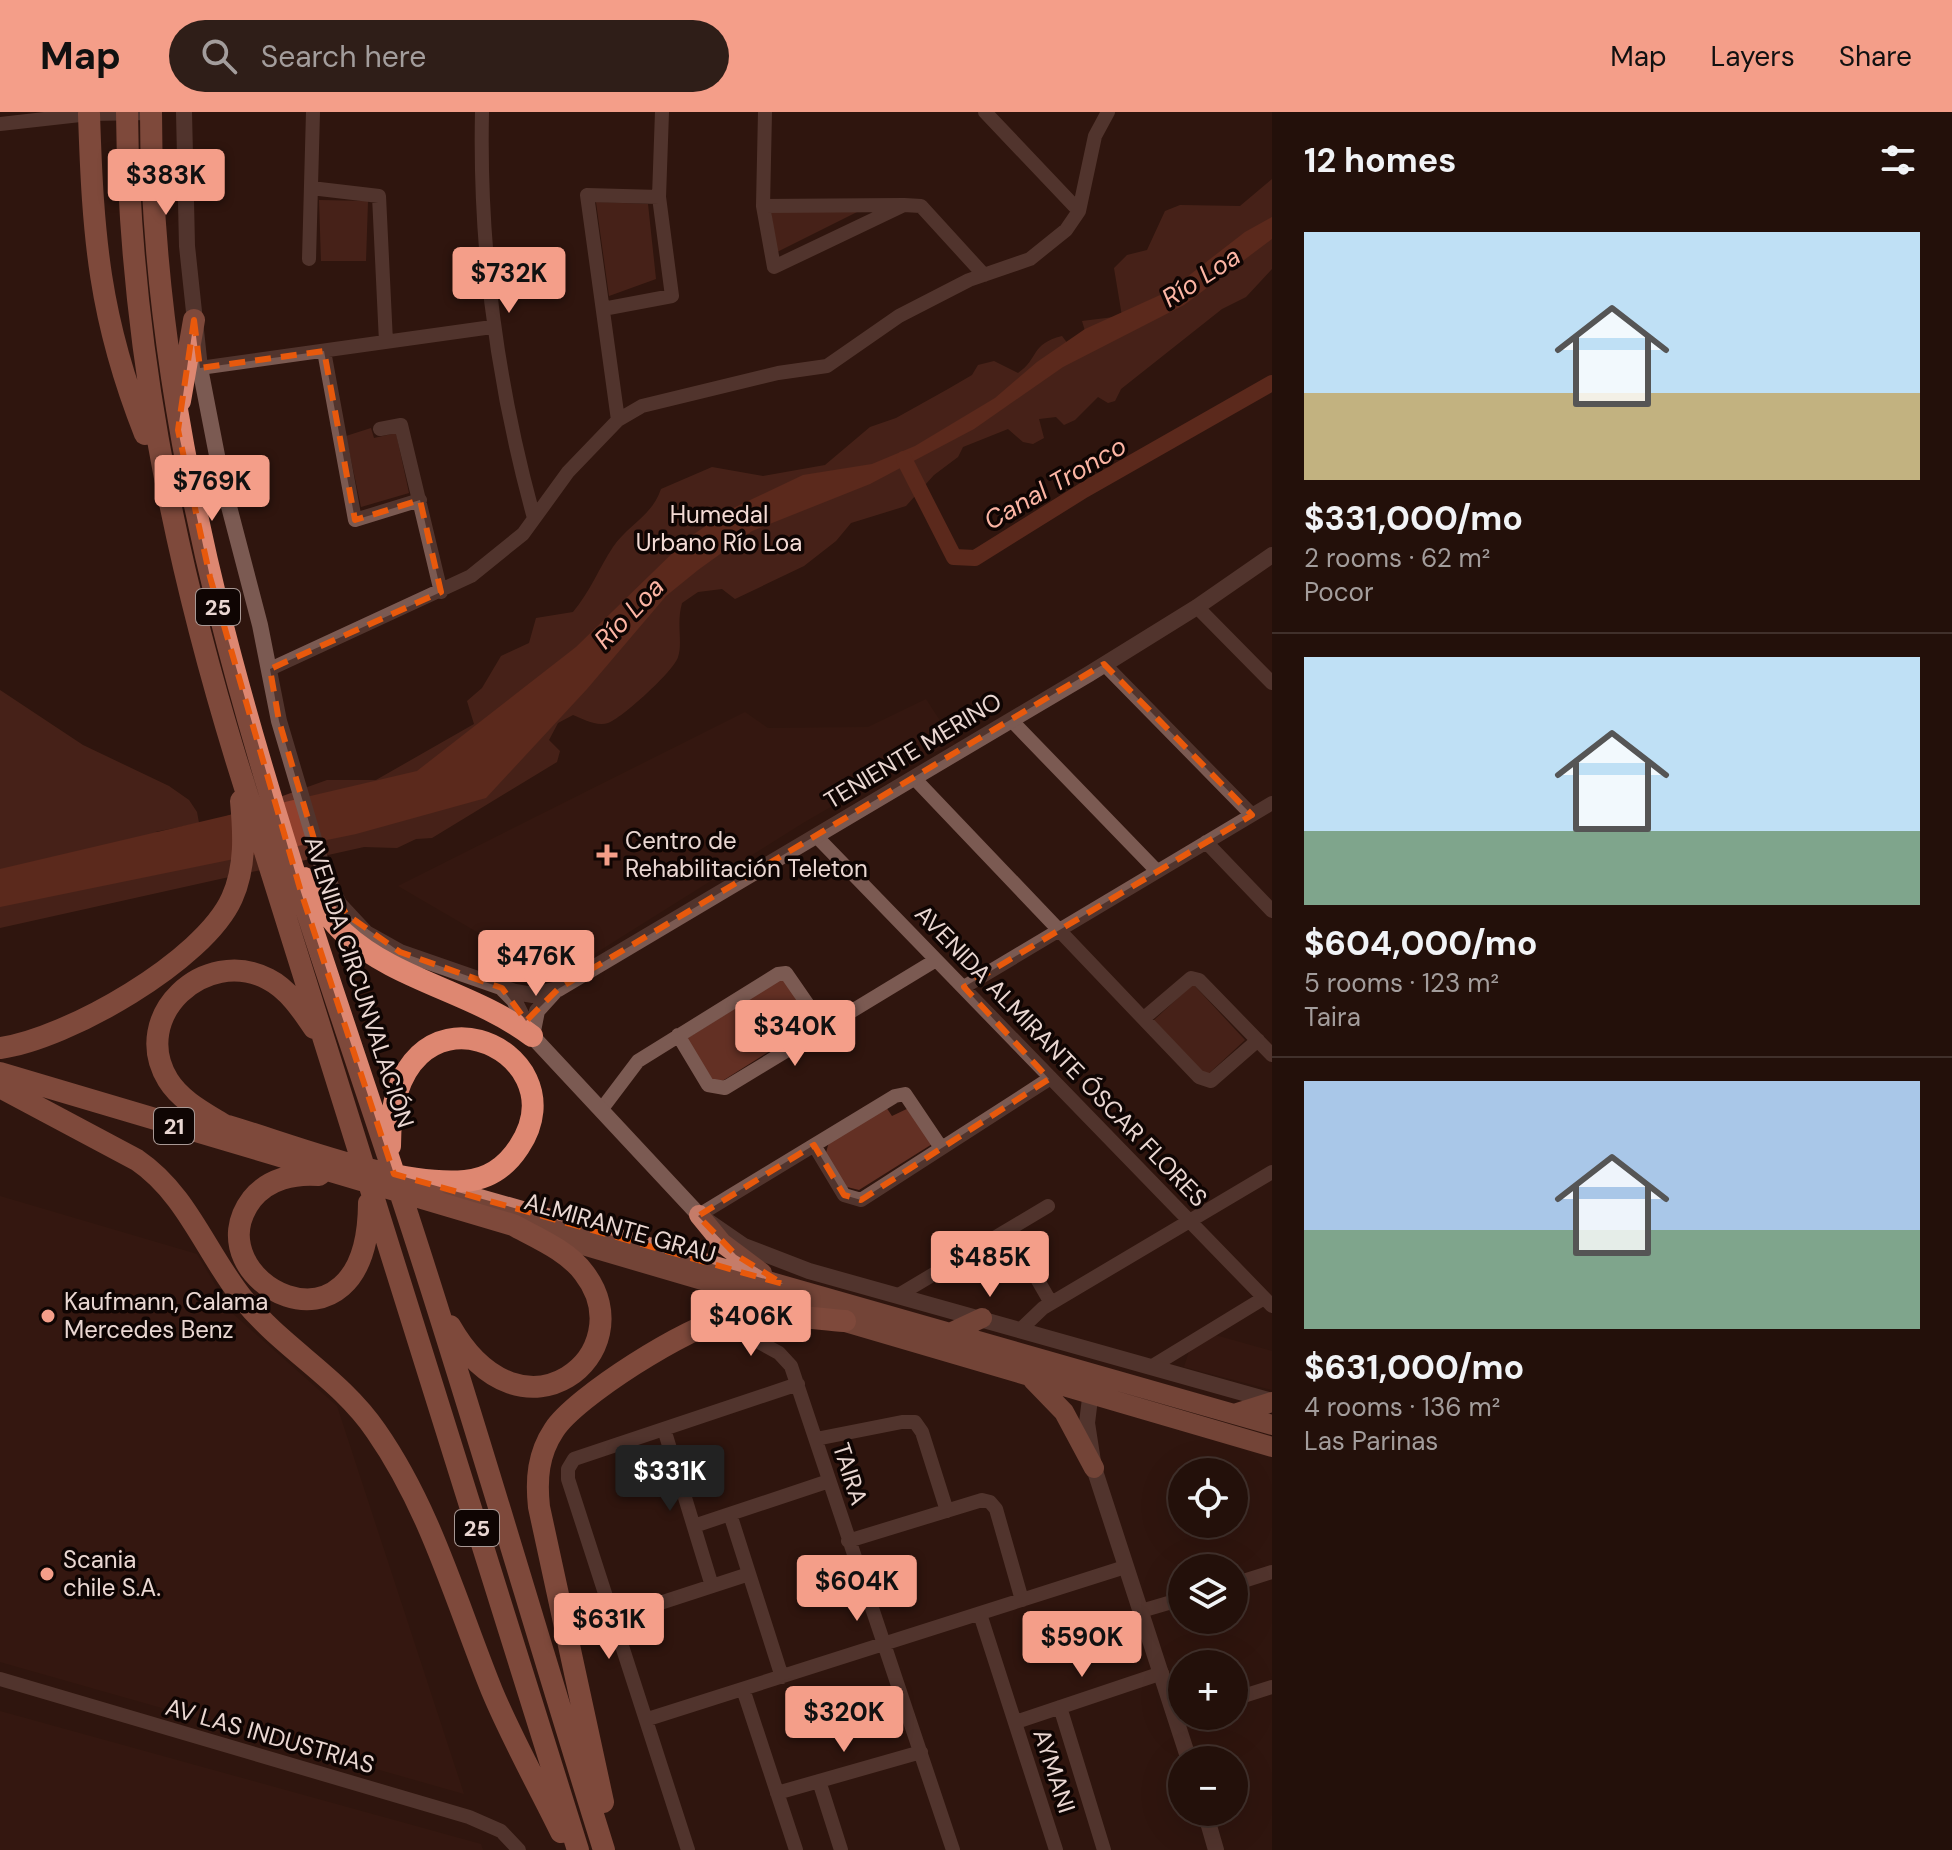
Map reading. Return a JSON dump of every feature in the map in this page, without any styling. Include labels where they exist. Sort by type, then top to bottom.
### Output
[{"type":"highway","name":"AVENIDA CIRCUNVALACIÓN","points":[[151,112],[157,257],[178,430],[214,591],[288,849],[307,893],[385,1133]]},
{"type":"highway","points":[[89,113],[93,225],[106,313],[127,386],[161,468]]},
{"type":"highway","name":"AVENIDA CIRCUNVALACIÓN","points":[[127,113],[134,276],[161,468],[191,607],[244,793],[307,893],[328,1052],[349,1122],[365,1193],[578,1850]]},
{"type":"highway","points":[[178,430],[194,320]]},
{"type":"highway","points":[[0,1048],[55,1033],[99,1012],[198,944],[223,914],[235,890],[241,864],[244,793]]},
{"type":"highway","points":[[307,893],[341,930],[367,951],[490,1009],[532,1036]]},
{"type":"highway","points":[[226,1126],[175,1088],[159,1058],[156,1037],[161,1018],[187,985],[222,971],[248,972],[270,979],[303,1012],[328,1052]]},
{"type":"highway","points":[[477,1039],[498,1047],[516,1063],[528,1082],[532,1106],[524,1138],[496,1171],[476,1179],[452,1181],[397,1177],[385,1133],[404,1073],[417,1056],[443,1041],[477,1039]]},
{"type":"highway","name":"ALMIRANTE GRAU","points":[[0,1061],[397,1177],[513,1225]]},
{"type":"highway","name":"ALMIRANTE GRAU","points":[[0,1073],[365,1193],[397,1177]]},
{"type":"highway","points":[[0,1087],[137,1160],[157,1175],[185,1208],[213,1257],[247,1303],[335,1382],[366,1417],[427,1520],[502,1713],[570,1850]]},
{"type":"highway","points":[[291,1176],[365,1193],[364,1255],[345,1286],[328,1295],[298,1299],[267,1288],[254,1275],[243,1254],[241,1233],[245,1213],[259,1192],[272,1182],[291,1176]]},
{"type":"highway","name":"AVENIDA CIRCUNVALACIÓN","points":[[397,1177],[604,1850]]},
{"type":"highway","points":[[433,1295],[463,1348],[483,1369],[505,1383],[538,1389],[560,1383],[577,1372],[590,1353],[598,1325],[598,1304],[591,1283],[567,1257],[513,1225]]},
{"type":"highway","points":[[613,1850],[537,1489],[540,1462],[552,1432],[573,1408],[672,1342],[719,1320],[773,1315],[845,1321]]},
{"type":"main road","name":"ALMIRANTE GRAU","points":[[397,1177],[1272,1425]]},
{"type":"main road","points":[[699,1215],[736,1255],[783,1284]]},
{"type":"main road","name":"ALMIRANTE GRAU","points":[[513,1225],[1272,1447]]},
{"type":"main road","points":[[952,1332],[982,1318]]},
{"type":"main road","points":[[1031,1377],[1064,1412],[1094,1468]]},
{"type":"main road","points":[[1233,1414],[1272,1402]]},
{"type":"street","points":[[0,124],[89,113],[151,112]]},
{"type":"street","name":"TENIENTE MERINO","points":[[184,112],[186,221],[200,368],[221,476],[270,669],[292,774],[307,893],[346,914],[381,942],[502,988],[533,995],[558,989],[1104,664],[1197,607],[1272,555]]},
{"type":"street","points":[[309,259],[313,112]]},
{"type":"street","points":[[482,112],[483,222],[492,327],[511,430],[534,518]]},
{"type":"street","points":[[603,309],[672,296],[659,197],[662,112]]},
{"type":"street","points":[[765,112],[763,206],[774,267],[904,205]]},
{"type":"street","points":[[985,112],[1079,211]]},
{"type":"street","points":[[270,669],[471,576],[523,534],[568,472],[618,420],[642,406],[778,373],[827,366],[899,316],[984,275],[1030,259],[1066,230],[1079,211],[1095,136],[1108,112]]},
{"type":"street","points":[[311,188],[379,196],[386,342]]},
{"type":"street","points":[[618,420],[587,195],[659,197]]},
{"type":"street","points":[[763,206],[921,206],[984,275]]},
{"type":"street","points":[[200,368],[492,327]]},
{"type":"street","points":[[324,351],[355,520],[420,500]]},
{"type":"street","points":[[380,429],[401,425],[441,592]]},
{"type":"street","points":[[1197,607],[1272,683]]},
{"type":"street","points":[[1104,664],[1252,815]]},
{"type":"street","points":[[1011,720],[1157,871]]},
{"type":"street","points":[[914,778],[1205,1081],[1211,1081],[1258,1040]]},
{"type":"street","points":[[964,987],[1272,803]]},
{"type":"street","name":"AVENIDA ALMIRANTE ÓSCAR FLORES","points":[[817,837],[1268,1302]]},
{"type":"street","points":[[1206,842],[1272,911]]},
{"type":"street","points":[[678,1035],[708,1085],[716,1089],[725,1088],[936,960]]},
{"type":"street","points":[[601,1110],[638,1061],[778,974],[786,973],[793,980],[824,1028]]},
{"type":"street","points":[[1144,1018],[1183,982],[1191,978],[1199,980],[1272,1055]]},
{"type":"street","name":"ALMIRANTE GRAU","points":[[502,988],[514,1000],[532,1036],[699,1215],[744,1246],[786,1264],[1272,1402]]},
{"type":"street","points":[[532,1036],[537,1011],[558,989]]},
{"type":"street","points":[[814,1145],[844,1195],[852,1200],[861,1200],[940,1146],[1049,1079]]},
{"type":"street","points":[[699,1215],[895,1096],[905,1094],[940,1146]]},
{"type":"street","points":[[1021,1329],[1051,1303],[1272,1172]]},
{"type":"street","points":[[897,1296],[1048,1206]]},
{"type":"street","points":[[1009,1230],[1051,1303]]},
{"type":"street","points":[[1151,1367],[1268,1302]]},
{"type":"street","name":"TAIRA","points":[[719,1320],[779,1353],[791,1366],[953,1850]]},
{"type":"street","points":[[1093,1374],[1087,1423],[1094,1468],[1168,1689]]},
{"type":"street","points":[[688,1850],[568,1479],[568,1469],[574,1459],[798,1384]]},
{"type":"street","points":[[816,1439],[915,1422],[922,1432],[947,1511]]},
{"type":"street","points":[[664,1429],[712,1586]]},
{"type":"street","points":[[694,1526],[829,1481]]},
{"type":"street","points":[[848,1541],[982,1500],[990,1502],[996,1509],[1022,1600]]},
{"type":"street","points":[[730,1514],[782,1677]]},
{"type":"street","points":[[648,1719],[1125,1567]]},
{"type":"street","points":[[1248,1580],[1272,1572]]},
{"type":"street","points":[[614,1618],[749,1574]]},
{"type":"street","points":[[1141,1611],[1168,1603]]},
{"type":"street","name":"AYMANI","points":[[980,1614],[1056,1850]]},
{"type":"street","points":[[1016,1722],[1162,1673]]},
{"type":"street","name":"AV LAS INDUSTRIAS","points":[[0,1679],[469,1817],[501,1831],[519,1850]]},
{"type":"street","points":[[1248,1695],[1272,1687]]},
{"type":"street","points":[[743,1689],[796,1850]]},
{"type":"street","name":"AYMANI","points":[[1060,1707],[1104,1850]]},
{"type":"street","points":[[777,1793],[921,1752]]},
{"type":"street","points":[[819,1781],[841,1850]]},
{"type":"street","points":[[1209,1826],[1216,1850]]},
{"type":"highlighted area","points":[[194,320],[200,368],[324,351],[355,520],[420,500],[441,592],[270,669],[279,721],[322,866],[346,914],[400,952],[502,988],[526,1021],[558,989],[1104,664],[1252,815],[964,987],[1049,1079],[861,1200],[844,1195],[814,1145],[698,1216],[736,1255],[783,1284],[394,1174],[301,892],[210,577],[178,430]]},
{"type":"shaded area","name":"Centro de Rehabilitación Teleton","points":[[926,699],[955,744],[903,765],[803,823],[556,978],[398,886],[745,712],[768,728],[868,727]]},
{"type":"shaded area","points":[[0,1196],[197,1254],[232,1313],[337,1406],[464,1794],[0,1662]]},
{"type":"shaded area","points":[[1215,1335],[1272,1351],[1272,1390],[1184,1367],[1189,1351]]},
{"type":"shaded area","points":[[0,1711],[481,1844],[483,1850],[0,1850]]},
{"type":"green space","name":"Humedal Urbano Río Loa","points":[[1272,179],[1272,269],[1246,297],[1222,309],[1121,389],[1115,401],[1108,403],[1098,397],[1075,420],[1064,425],[1056,417],[1039,419],[1044,438],[1033,444],[1023,442],[1008,429],[963,447],[958,457],[934,475],[906,506],[851,523],[836,541],[804,566],[735,599],[722,589],[698,592],[682,603],[678,657],[646,694],[608,723],[595,723],[573,715],[558,723],[549,740],[560,751],[557,762],[432,838],[416,839],[397,848],[364,847],[0,928],[0,690],[83,745],[169,786],[189,800],[197,812],[199,823],[155,832],[182,832],[327,780],[376,780],[474,724],[467,701],[482,688],[501,656],[529,643],[536,618],[573,612],[613,547],[652,506],[661,489],[712,467],[763,476],[825,465],[870,427],[896,418],[948,389],[972,375],[978,365],[994,361],[1018,373],[1045,343],[1062,336],[1068,344],[1086,334],[1082,321],[1122,316],[1114,268],[1127,255],[1147,250],[1165,211],[1180,205],[1240,206]]},
{"type":"green space","points":[[319,200],[368,201],[366,261],[321,261]]},
{"type":"green space","points":[[596,202],[648,204],[656,279],[609,296]]},
{"type":"green space","points":[[859,211],[777,252],[771,212]]},
{"type":"green space","points":[[371,428],[374,438],[396,433],[409,493],[361,507],[346,436]]},
{"type":"green space","points":[[783,978],[813,1024],[716,1085],[686,1039]]},
{"type":"green space","points":[[1193,984],[1245,1040],[1205,1077],[1153,1021]]},
{"type":"green space","points":[[915,1105],[937,1141],[859,1190],[843,1186],[825,1156],[829,1142],[886,1107],[892,1116]]},
{"type":"water","name":"Río Loa","points":[[1272,217],[1272,239],[1184,305],[1063,367],[974,429],[870,484],[752,531],[698,570],[666,596],[587,689],[486,798],[356,834],[0,907],[0,869],[417,771],[576,647],[687,539],[727,511],[803,475],[872,464],[915,446],[995,398],[1037,362],[1085,329],[1169,291],[1245,232]]},
{"type":"waterway","name":"Canal Tronco","points":[[904,459],[954,557],[975,558],[1084,490],[1272,383]]},
{"type":"place","name":"Centro de Rehabilitación Teleton","points":[[607,855]]},
{"type":"place","name":"Kaufmann, Calama Mercedes Benz","points":[[48,1316]]},
{"type":"place","name":"Scania chile S.A.","points":[[47,1574]]}]
